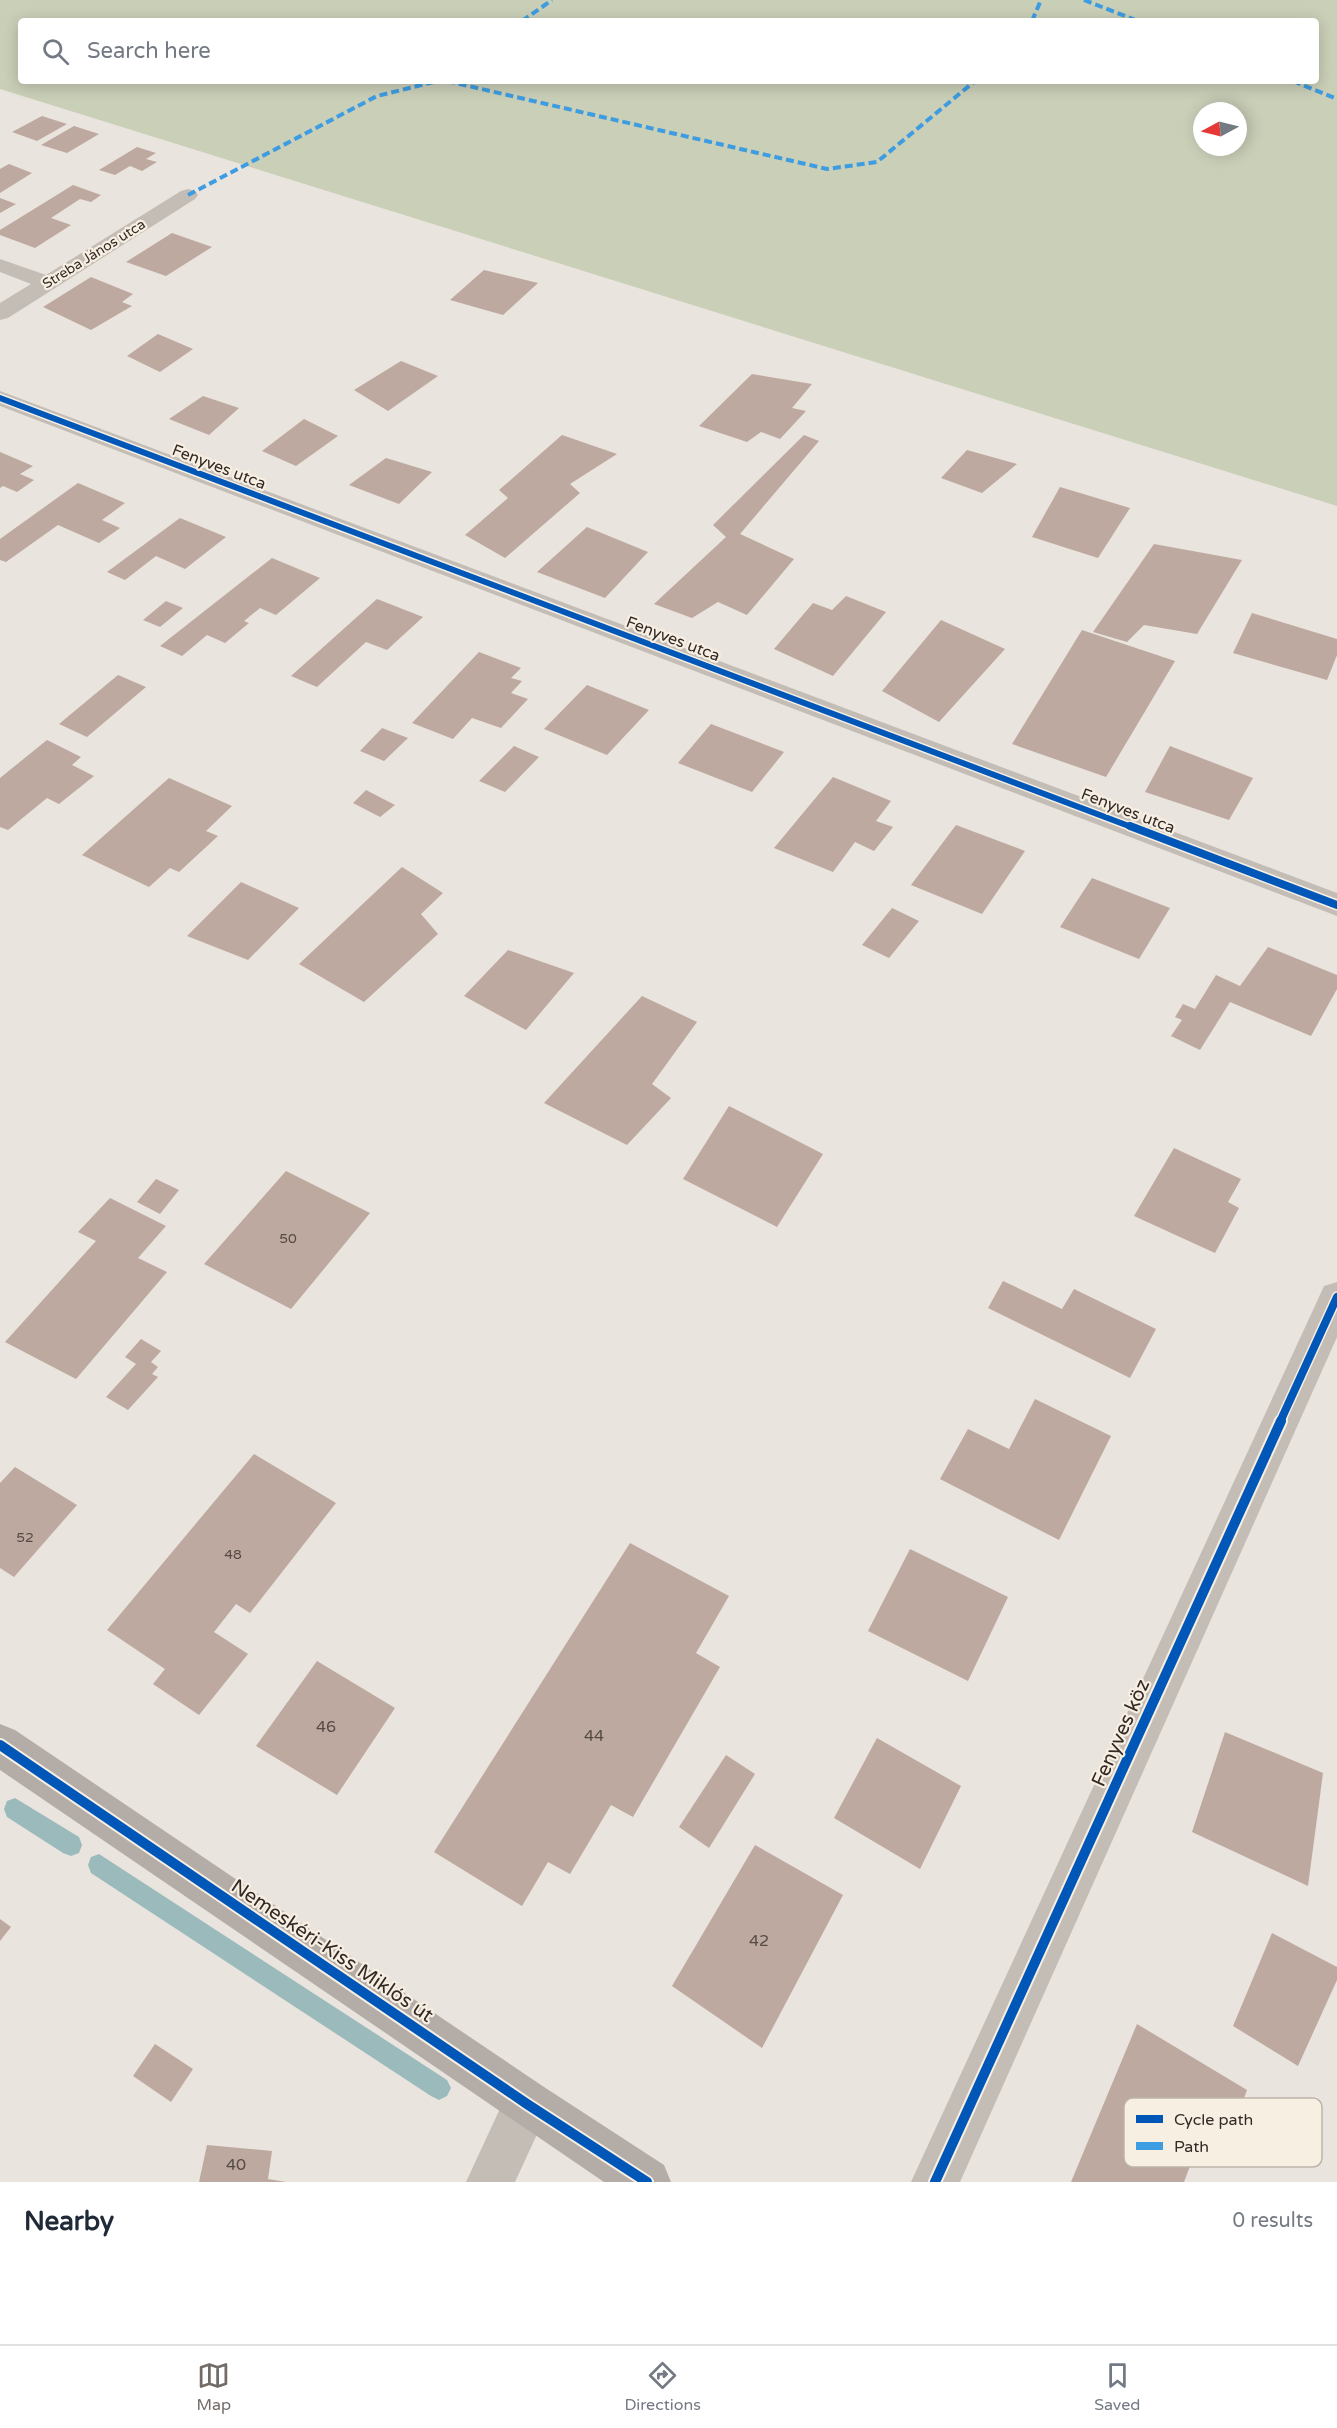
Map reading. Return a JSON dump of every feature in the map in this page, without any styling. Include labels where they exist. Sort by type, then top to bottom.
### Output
[{"type":"street","name":"Streba János utca","points":[[0,313],[188,195]]},
{"type":"street","points":[[0,266],[49,283]]},
{"type":"street","name":"Fenyves utca","points":[[0,398],[1337,905]]},
{"type":"street","name":"Fenyves köz","points":[[935,2182],[1337,1297]]},
{"type":"street","name":"Nemeskéri-Kiss Miklós út","points":[[0,1745],[527,2104],[647,2182]]},
{"type":"street","points":[[490,2182],[527,2104]]},
{"type":"green space","points":[[0,0],[1337,0],[1337,506],[0,89]]},
{"type":"building","points":[[42,116],[67,124],[37,141],[12,132]]},
{"type":"building","points":[[74,126],[99,134],[67,153],[41,145]]},
{"type":"building","points":[[137,147],[156,153],[146,159],[157,162],[142,171],[130,166],[115,175],[99,170]]},
{"type":"building","points":[[9,164],[32,173],[0,193],[0,169]]},
{"type":"building","points":[[73,185],[101,195],[91,202],[80,199],[51,218],[71,225],[35,248],[0,235],[0,230]]},
{"type":"building","points":[[0,198],[16,204],[0,213]]},
{"type":"building","points":[[172,233],[212,247],[166,276],[126,262]]},
{"type":"building","points":[[484,270],[538,283],[503,315],[450,300]]},
{"type":"building","points":[[91,277],[133,294],[122,302],[132,306],[91,330],[43,307]]},
{"type":"building","points":[[158,334],[193,349],[160,372],[127,356]]},
{"type":"building","points":[[401,361],[438,376],[388,411],[354,390]]},
{"type":"building","points":[[752,374],[812,384],[792,408],[806,411],[780,439],[761,432],[747,442],[699,426]]},
{"type":"building","points":[[203,396],[239,408],[209,435],[169,419]]},
{"type":"building","points":[[304,419],[338,436],[296,466],[262,451]]},
{"type":"building","points":[[562,435],[617,454],[570,484],[580,493],[505,558],[465,535],[508,498],[499,490]]},
{"type":"building","points":[[804,435],[819,441],[740,534],[794,559],[747,615],[718,602],[692,618],[654,604],[726,537],[713,525]]},
{"type":"building","points":[[967,450],[1017,464],[982,493],[941,478]]},
{"type":"building","points":[[0,452],[33,466],[20,474],[34,480],[17,492],[3,486],[0,488]]},
{"type":"building","points":[[386,458],[432,472],[399,504],[349,485]]},
{"type":"building","points":[[78,483],[125,503],[102,520],[120,528],[99,543],[58,525],[6,562],[0,560],[0,539]]},
{"type":"building","points":[[1060,487],[1130,508],[1098,558],[1032,537]]},
{"type":"building","points":[[180,518],[226,537],[185,569],[156,556],[125,580],[107,572]]},
{"type":"building","points":[[587,527],[648,552],[605,598],[537,572]]},
{"type":"building","points":[[1154,544],[1242,560],[1197,634],[1144,625],[1127,642],[1093,632]]},
{"type":"building","points":[[272,558],[320,578],[276,615],[260,608],[244,621],[249,623],[225,643],[207,635],[182,656],[160,646]]},
{"type":"building","points":[[846,596],[886,612],[833,676],[774,649],[813,603],[832,610]]},
{"type":"building","points":[[377,599],[423,617],[387,650],[366,642],[317,687],[291,676]]},
{"type":"building","points":[[166,601],[183,608],[160,627],[143,620]]},
{"type":"building","points":[[1252,613],[1337,639],[1337,655],[1327,680],[1233,653]]},
{"type":"building","points":[[941,620],[1005,649],[939,722],[882,691]]},
{"type":"building","points":[[1082,630],[1175,661],[1106,777],[1012,744]]},
{"type":"building","points":[[479,652],[521,668],[511,678],[522,681],[511,693],[528,699],[501,728],[472,718],[453,739],[412,723]]},
{"type":"building","points":[[118,675],[146,687],[87,737],[59,724]]},
{"type":"building","points":[[587,685],[649,710],[607,755],[544,729]]},
{"type":"building","points":[[711,724],[784,752],[752,792],[678,763]]},
{"type":"building","points":[[382,728],[408,738],[384,761],[360,751]]},
{"type":"building","points":[[47,740],[81,757],[72,765],[94,776],[59,804],[47,798],[8,830],[0,827],[0,778]]},
{"type":"building","points":[[514,746],[539,757],[505,792],[479,781]]},
{"type":"building","points":[[1170,746],[1253,778],[1229,820],[1145,792]]},
{"type":"building","points":[[833,777],[891,801],[876,821],[893,827],[874,851],[855,842],[833,872],[774,848]]},
{"type":"building","points":[[169,778],[232,806],[206,831],[218,836],[179,872],[170,868],[149,887],[82,855]]},
{"type":"building","points":[[366,790],[395,805],[380,817],[353,803]]},
{"type":"building","points":[[956,825],[1025,851],[982,914],[911,885]]},
{"type":"building","points":[[402,867],[443,893],[421,914],[438,934],[364,1002],[299,964]]},
{"type":"building","points":[[1092,878],[1170,908],[1139,959],[1060,927]]},
{"type":"building","points":[[241,882],[299,908],[248,960],[187,936]]},
{"type":"building","points":[[892,908],[919,921],[889,958],[862,945]]},
{"type":"building","points":[[1268,947],[1337,975],[1337,989],[1311,1036],[1230,1002],[1200,1050],[1171,1036],[1182,1020],[1175,1017],[1183,1004],[1195,1009],[1216,975],[1240,986]]},
{"type":"building","points":[[508,950],[574,973],[526,1030],[464,996]]},
{"type":"building","points":[[642,996],[697,1022],[652,1084],[671,1098],[627,1145],[544,1103]]},
{"type":"building","points":[[729,1106],[823,1154],[777,1227],[683,1179]]},
{"type":"building","points":[[1174,1148],[1241,1179],[1228,1202],[1239,1208],[1215,1253],[1134,1216]]},
{"type":"building","points":[[286,1171],[370,1213],[291,1309],[204,1264]]},
{"type":"building","points":[[156,1179],[179,1190],[160,1214],[137,1202]]},
{"type":"building","points":[[110,1198],[166,1226],[138,1258],[167,1272],[76,1379],[5,1342],[96,1241],[78,1232]]},
{"type":"building","points":[[1003,1281],[1062,1309],[1074,1289],[1156,1329],[1130,1378],[988,1308]]},
{"type":"building","points":[[141,1339],[161,1351],[151,1362],[158,1367],[152,1374],[158,1377],[128,1410],[106,1397],[136,1364],[125,1357]]},
{"type":"building","points":[[1035,1399],[1111,1436],[1059,1540],[940,1479],[968,1429],[1009,1449]]},
{"type":"building","points":[[254,1454],[336,1503],[250,1613],[236,1604],[214,1632],[248,1654],[199,1715],[153,1684],[165,1669],[107,1630]]},
{"type":"building","points":[[15,1467],[77,1505],[14,1577],[0,1568],[0,1483]]},
{"type":"building","points":[[630,1543],[729,1596],[696,1653],[720,1667],[633,1817],[611,1805],[570,1874],[548,1862],[522,1906],[434,1852]]},
{"type":"building","points":[[910,1549],[1008,1597],[968,1681],[868,1631]]},
{"type":"building","points":[[317,1661],[395,1708],[337,1795],[256,1746]]},
{"type":"building","points":[[1225,1732],[1323,1773],[1308,1886],[1192,1832]]},
{"type":"building","points":[[877,1738],[961,1786],[920,1869],[834,1818]]},
{"type":"building","points":[[726,1755],[755,1774],[709,1848],[679,1827]]},
{"type":"building","points":[[755,1845],[843,1895],[762,2048],[672,1986]]},
{"type":"building","points":[[0,1919],[11,1927],[0,1941]]},
{"type":"building","points":[[1272,1933],[1337,1967],[1337,1980],[1298,2066],[1233,2026]]},
{"type":"building","points":[[1137,2024],[1247,2090],[1244,2098],[1124,2098],[1124,2167],[1190,2167],[1184,2182],[1071,2182]]},
{"type":"building","points":[[155,2044],[193,2069],[171,2102],[133,2076]]},
{"type":"building","points":[[207,2145],[272,2151],[268,2179],[286,2182],[199,2182]]},
{"type":"waterway","points":[[15,1809],[71,1845]]},
{"type":"waterway","points":[[99,1865],[439,2088]]},
{"type":"marked path","points":[[526,18],[552,0]]},
{"type":"marked path","points":[[1033,18],[1041,0]]},
{"type":"marked path","points":[[1084,0],[1130,18]]},
{"type":"marked path","points":[[188,195],[377,96],[426,84]]},
{"type":"marked path","points":[[460,84],[827,169],[877,162],[971,84]]},
{"type":"marked path","points":[[1300,84],[1337,99]]},
{"type":"cycle path","points":[[0,398],[1337,905]]},
{"type":"cycle path","points":[[935,2182],[1337,1297]]},
{"type":"cycle path","points":[[0,1745],[527,2104],[647,2182]]}]
